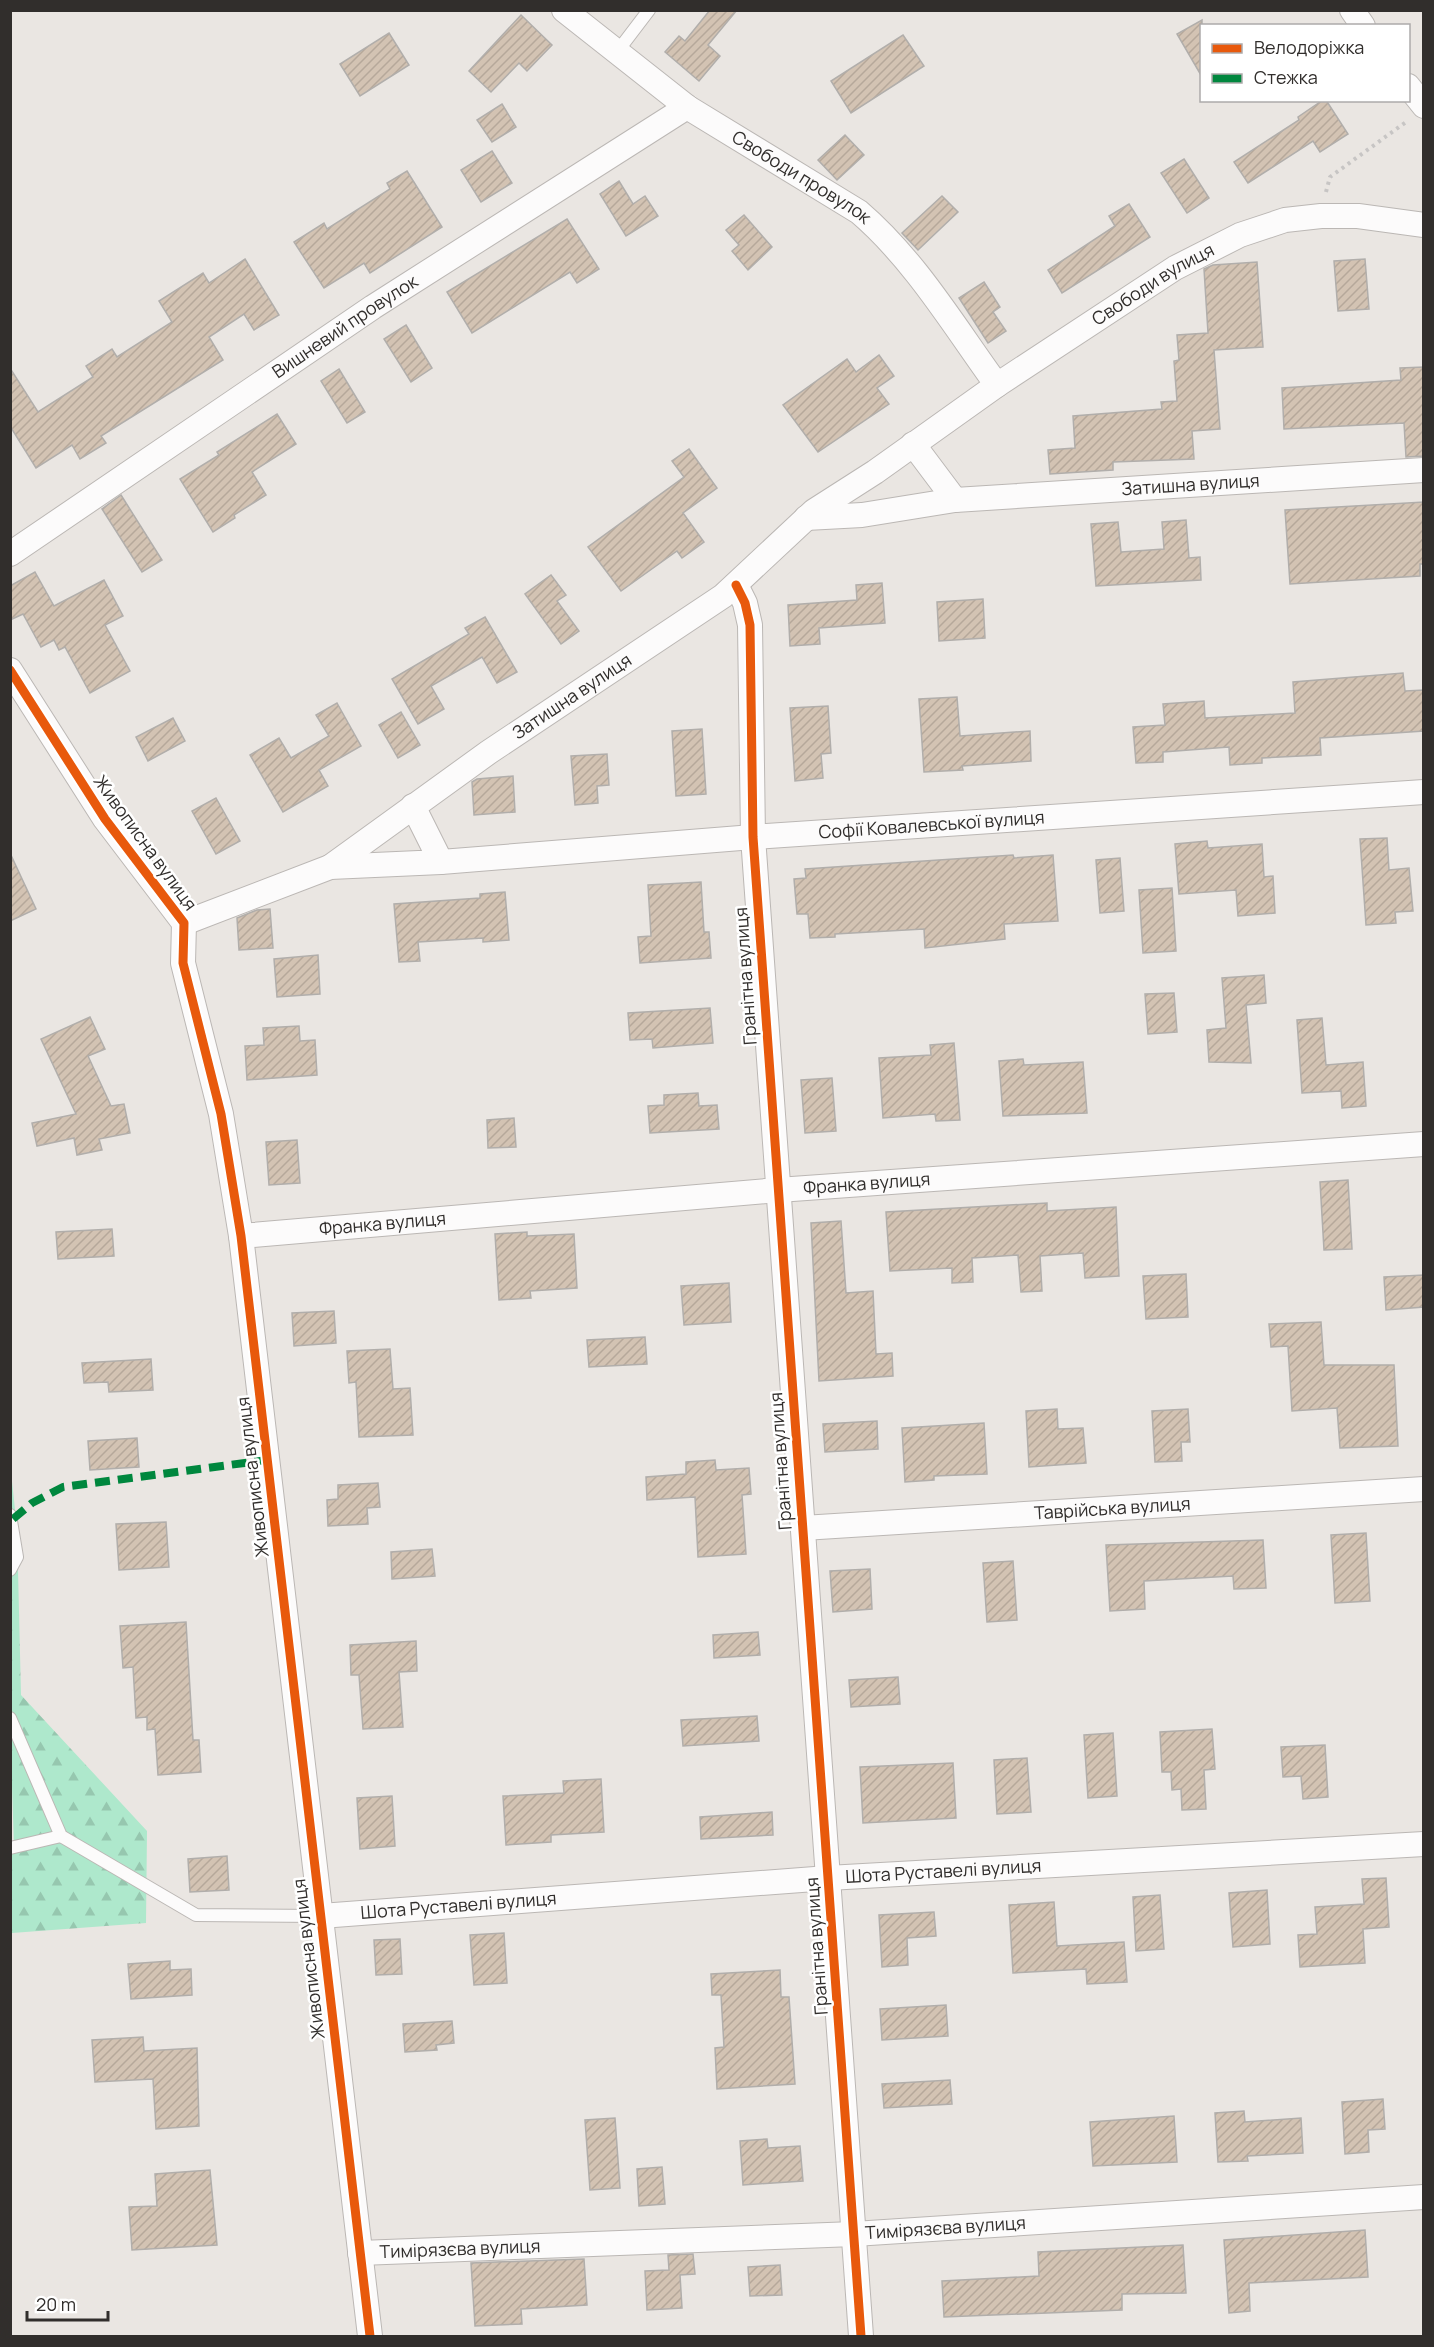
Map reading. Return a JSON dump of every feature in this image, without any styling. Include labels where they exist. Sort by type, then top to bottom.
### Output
[{"type":"street","name":"Свободи провулок","points":[[564,10],[687,107],[859,212],[881,231],[900,252],[997,385]]},
{"type":"street","points":[[1352,10],[1362,24]]},
{"type":"street","points":[[1410,91],[1419,111]]},
{"type":"street","name":"Вишневий провулок","points":[[10,554],[373,307],[687,107]]},
{"type":"street","name":"Свободи вулиця","points":[[913,444],[997,385],[1175,268],[1240,235],[1285,220],[1321,216],[1358,216],[1424,225]]},
{"type":"street","points":[[913,444],[955,500]]},
{"type":"street","name":"Затишна вулиця","points":[[330,867],[413,806],[736,585],[806,518],[913,444]]},
{"type":"street","name":"Затишна вулиця","points":[[806,518],[862,515],[955,500],[1424,470]]},
{"type":"street","name":"Гранітна вулиця","points":[[736,585],[745,603],[750,625],[753,837],[861,2337]]},
{"type":"street","name":"Живописна вулиця","points":[[10,670],[105,819],[184,923],[183,963],[221,1114],[241,1236],[370,2337]]},
{"type":"street","name":"Софії Ковалевської вулиця","points":[[184,923],[330,867],[441,862],[753,837],[1424,792]]},
{"type":"street","points":[[413,806],[441,862]]},
{"type":"street","name":"Франка вулиця","points":[[241,1236],[778,1190],[1424,1144]]},
{"type":"street","name":"Таврійська вулиця","points":[[803,1528],[1424,1489]]},
{"type":"street","name":"Шота Руставелі вулиця","points":[[321,1916],[828,1878],[1424,1844]]},
{"type":"street","name":"Тимірязєва вулиця","points":[[360,2253],[854,2234],[1424,2197]]},
{"type":"lane","points":[[617,52],[649,10]]},
{"type":"lane","points":[[10,1515],[17,1557],[10,1570]]},
{"type":"lane","points":[[10,1718],[60,1836],[196,1915],[321,1916]]},
{"type":"lane","points":[[10,1848],[60,1836]]},
{"type":"path","points":[[1321,216],[1330,177],[1419,111]]},
{"type":"green space","points":[[11,1472],[17,1528],[21,1695],[147,1831],[146,1923],[12,1933],[11,1976],[10,1848],[14,1847],[10,1726]]},
{"type":"building","points":[[710,10],[737,10],[708,45],[720,56],[699,81],[665,52],[679,36],[685,41]]},
{"type":"building","points":[[521,15],[552,45],[527,71],[519,63],[491,92],[469,71]]},
{"type":"building","points":[[1202,20],[1200,24],[1200,74],[1177,34]]},
{"type":"building","points":[[389,33],[409,65],[360,96],[340,64]]},
{"type":"building","points":[[903,35],[924,66],[851,113],[831,81]]},
{"type":"building","points":[[1320,102],[1327,102],[1348,134],[1320,152],[1313,141],[1248,183],[1234,162],[1299,120],[1298,117]]},
{"type":"building","points":[[502,104],[516,127],[492,142],[477,120]]},
{"type":"building","points":[[845,135],[864,155],[837,180],[818,160]]},
{"type":"building","points":[[492,151],[512,183],[481,202],[461,170]]},
{"type":"building","points":[[1184,159],[1209,198],[1187,213],[1161,173]]},
{"type":"building","points":[[407,171],[442,227],[370,273],[364,263],[324,288],[294,242],[324,223],[327,229],[390,189],[387,183]]},
{"type":"building","points":[[619,181],[633,204],[645,196],[658,216],[626,236],[600,194]]},
{"type":"building","points":[[942,196],[958,212],[918,250],[902,233]]},
{"type":"building","points":[[1129,204],[1150,237],[1062,293],[1048,270],[1115,226],[1109,216]]},
{"type":"building","points":[[744,215],[772,247],[748,270],[732,251],[739,245],[726,230]]},
{"type":"building","points":[[567,219],[599,269],[577,283],[570,272],[472,333],[447,292]]},
{"type":"building","points":[[245,259],[279,315],[254,330],[244,314],[209,337],[223,360],[101,436],[106,443],[80,459],[72,445],[36,468],[10,426],[10,368],[38,412],[93,377],[86,366],[112,349],[117,357],[172,322],[159,301],[203,273],[209,283]]},
{"type":"building","points":[[1365,259],[1369,309],[1338,311],[1334,261]]},
{"type":"building","points":[[1257,262],[1263,347],[1214,350],[1220,429],[1192,431],[1194,459],[1113,462],[1113,470],[1050,474],[1048,450],[1075,448],[1073,416],[1162,409],[1161,402],[1177,401],[1174,361],[1179,360],[1177,335],[1208,333],[1204,269],[1213,265]]},
{"type":"building","points":[[984,282],[1000,307],[993,312],[1006,331],[988,343],[959,298]]},
{"type":"building","points":[[406,325],[432,368],[411,382],[384,339]]},
{"type":"building","points":[[879,355],[894,376],[877,388],[889,404],[818,452],[783,405],[847,359],[856,372]]},
{"type":"building","points":[[1424,367],[1424,456],[1406,457],[1404,423],[1284,429],[1282,388],[1401,380],[1400,368]]},
{"type":"building","points":[[339,369],[365,412],[347,423],[321,381]]},
{"type":"building","points":[[277,414],[296,444],[252,472],[266,495],[234,515],[235,518],[213,532],[180,479],[219,455],[217,452]]},
{"type":"building","points":[[689,449],[717,488],[683,513],[704,542],[682,558],[677,551],[621,591],[588,547],[684,477],[672,461]]},
{"type":"building","points":[[121,495],[162,560],[142,572],[102,509]]},
{"type":"building","points":[[1424,502],[1424,564],[1420,564],[1420,576],[1290,584],[1285,510]]},
{"type":"building","points":[[1186,520],[1189,558],[1200,557],[1201,580],[1096,586],[1091,524],[1118,522],[1121,552],[1164,549],[1162,522]]},
{"type":"building","points":[[35,572],[54,606],[104,580],[123,616],[105,625],[130,671],[90,693],[65,647],[59,650],[54,640],[41,647],[23,614],[10,620],[10,586]]},
{"type":"building","points":[[551,575],[566,595],[557,601],[579,631],[561,644],[525,594]]},
{"type":"building","points":[[882,583],[885,623],[819,628],[820,644],[790,646],[788,605],[857,600],[856,585]]},
{"type":"building","points":[[983,599],[985,638],[939,641],[937,602]]},
{"type":"building","points":[[485,617],[517,672],[497,683],[482,657],[431,686],[444,709],[418,724],[392,679],[469,634],[465,628]]},
{"type":"building","points":[[1403,673],[1405,691],[1424,690],[1424,731],[1320,738],[1321,755],[1262,758],[1262,763],[1230,765],[1229,747],[1163,752],[1163,762],[1136,763],[1133,727],[1165,725],[1163,704],[1204,701],[1205,718],[1295,713],[1293,682]]},
{"type":"building","points":[[957,697],[960,736],[1030,731],[1031,761],[962,766],[963,770],[924,772],[919,699]]},
{"type":"building","points":[[337,703],[361,746],[319,770],[328,786],[283,812],[250,755],[279,738],[291,758],[329,736],[316,715]]},
{"type":"building","points":[[828,706],[831,753],[821,754],[823,778],[795,781],[790,708]]},
{"type":"building","points":[[401,712],[420,745],[398,758],[379,725]]},
{"type":"building","points":[[173,718],[185,741],[148,761],[136,737]]},
{"type":"building","points":[[702,729],[706,794],[676,796],[672,731]]},
{"type":"building","points":[[607,754],[609,785],[597,786],[598,803],[575,805],[571,756]]},
{"type":"building","points":[[513,776],[515,812],[474,815],[472,782],[477,779]]},
{"type":"building","points":[[216,798],[240,841],[216,854],[192,811]]},
{"type":"building","points":[[1387,838],[1389,870],[1409,868],[1413,911],[1395,912],[1396,923],[1366,925],[1360,839]]},
{"type":"building","points":[[1207,841],[1208,848],[1262,844],[1264,877],[1273,876],[1275,913],[1238,916],[1236,890],[1179,894],[1175,844]]},
{"type":"building","points":[[10,853],[36,909],[10,921]]},
{"type":"building","points":[[1013,855],[1014,858],[1053,855],[1058,921],[1004,924],[1005,939],[925,948],[924,929],[835,934],[835,937],[810,938],[808,914],[797,914],[794,879],[806,878],[805,869]]},
{"type":"building","points":[[1120,858],[1124,911],[1100,913],[1096,860]]},
{"type":"building","points":[[701,882],[704,932],[709,932],[711,958],[640,963],[638,937],[651,936],[648,885]]},
{"type":"building","points":[[1172,888],[1176,951],[1143,953],[1139,890]]},
{"type":"building","points":[[505,892],[509,940],[483,942],[483,938],[418,942],[420,961],[399,962],[394,904],[480,898],[480,894]]},
{"type":"building","points":[[270,909],[273,948],[239,950],[237,918],[257,910]]},
{"type":"building","points":[[318,955],[320,994],[277,997],[274,959]]},
{"type":"building","points":[[1264,975],[1266,1003],[1246,1005],[1251,1063],[1209,1062],[1207,1030],[1226,1028],[1222,978]]},
{"type":"building","points":[[1174,993],[1177,1032],[1148,1034],[1145,994]]},
{"type":"building","points":[[710,1008],[713,1043],[653,1048],[652,1039],[630,1040],[628,1013]]},
{"type":"building","points":[[90,1017],[105,1049],[88,1056],[111,1106],[124,1104],[130,1133],[99,1139],[102,1150],[77,1155],[74,1138],[37,1146],[32,1123],[76,1114],[41,1039]]},
{"type":"building","points":[[1322,1018],[1326,1065],[1363,1062],[1366,1106],[1342,1108],[1341,1091],[1302,1093],[1297,1020]]},
{"type":"building","points":[[299,1026],[300,1041],[315,1040],[317,1075],[247,1080],[245,1046],[264,1045],[263,1028]]},
{"type":"building","points":[[954,1043],[960,1120],[936,1121],[935,1114],[883,1118],[879,1058],[931,1055],[930,1045]]},
{"type":"building","points":[[1023,1059],[1024,1065],[1083,1062],[1087,1113],[1003,1116],[999,1061]]},
{"type":"building","points":[[832,1078],[836,1131],[805,1133],[801,1080]]},
{"type":"building","points":[[698,1093],[699,1106],[717,1105],[719,1129],[650,1133],[648,1106],[664,1105],[664,1095]]},
{"type":"building","points":[[514,1118],[516,1147],[488,1148],[487,1120]]},
{"type":"building","points":[[297,1140],[300,1183],[269,1185],[266,1142]]},
{"type":"building","points":[[1348,1180],[1352,1249],[1324,1250],[1320,1182]]},
{"type":"building","points":[[1047,1203],[1047,1211],[1116,1207],[1119,1276],[1085,1278],[1083,1253],[1040,1256],[1042,1291],[1021,1292],[1018,1255],[972,1258],[973,1282],[952,1283],[952,1268],[890,1271],[886,1212]]},
{"type":"building","points":[[841,1221],[846,1293],[873,1291],[876,1354],[892,1353],[893,1376],[819,1381],[811,1223]]},
{"type":"building","points":[[112,1229],[114,1256],[58,1259],[56,1232]]},
{"type":"building","points":[[527,1232],[527,1236],[574,1234],[577,1288],[530,1291],[531,1298],[499,1300],[495,1234]]},
{"type":"building","points":[[1186,1274],[1188,1317],[1146,1319],[1143,1276]]},
{"type":"building","points":[[1424,1275],[1424,1307],[1386,1310],[1384,1277]]},
{"type":"building","points":[[729,1283],[731,1322],[684,1325],[681,1286]]},
{"type":"building","points":[[334,1311],[336,1343],[294,1346],[292,1313]]},
{"type":"building","points":[[1321,1322],[1324,1365],[1394,1365],[1398,1446],[1340,1448],[1337,1408],[1292,1411],[1288,1346],[1271,1347],[1269,1324]]},
{"type":"building","points":[[645,1337],[647,1364],[589,1367],[587,1340]]},
{"type":"building","points":[[390,1349],[393,1389],[410,1388],[413,1435],[359,1437],[356,1382],[349,1383],[347,1351]]},
{"type":"building","points":[[151,1359],[153,1390],[109,1392],[108,1382],[84,1383],[82,1363]]},
{"type":"building","points":[[1057,1409],[1058,1429],[1083,1428],[1086,1463],[1029,1467],[1026,1411]]},
{"type":"building","points":[[1188,1409],[1190,1442],[1181,1442],[1182,1461],[1155,1462],[1152,1411]]},
{"type":"building","points":[[877,1421],[878,1449],[825,1452],[823,1424]]},
{"type":"building","points":[[984,1423],[987,1474],[934,1476],[934,1480],[905,1482],[902,1428]]},
{"type":"building","points":[[137,1438],[139,1467],[90,1470],[88,1441]]},
{"type":"building","points":[[715,1460],[716,1470],[749,1468],[751,1494],[742,1495],[746,1554],[698,1557],[695,1497],[647,1500],[646,1477],[686,1474],[686,1462]]},
{"type":"building","points":[[378,1483],[380,1507],[367,1508],[368,1524],[328,1526],[327,1500],[338,1499],[338,1485]]},
{"type":"building","points":[[166,1522],[169,1567],[119,1570],[116,1524]]},
{"type":"building","points":[[1366,1533],[1370,1601],[1335,1603],[1331,1535]]},
{"type":"building","points":[[1263,1540],[1266,1588],[1234,1589],[1233,1576],[1144,1581],[1145,1609],[1110,1611],[1106,1545]]},
{"type":"building","points":[[432,1549],[435,1576],[392,1579],[391,1552]]},
{"type":"building","points":[[1013,1561],[1017,1620],[987,1622],[983,1563]]},
{"type":"building","points":[[870,1569],[872,1609],[833,1612],[830,1571]]},
{"type":"building","points":[[186,1622],[193,1740],[199,1740],[201,1772],[158,1775],[155,1729],[147,1730],[147,1717],[136,1718],[133,1667],[123,1668],[120,1626]]},
{"type":"building","points":[[758,1632],[760,1655],[714,1658],[713,1635]]},
{"type":"building","points":[[416,1641],[417,1671],[399,1672],[403,1727],[363,1729],[359,1675],[351,1675],[350,1645]]},
{"type":"building","points":[[898,1677],[900,1704],[851,1707],[849,1680]]},
{"type":"building","points":[[757,1716],[759,1741],[683,1746],[681,1720]]},
{"type":"building","points":[[1212,1729],[1215,1769],[1204,1770],[1206,1809],[1182,1810],[1181,1789],[1172,1790],[1171,1772],[1162,1772],[1160,1732]]},
{"type":"building","points":[[1113,1733],[1117,1796],[1088,1798],[1084,1735]]},
{"type":"building","points":[[1325,1745],[1328,1797],[1303,1799],[1301,1776],[1283,1777],[1281,1747]]},
{"type":"building","points":[[1027,1758],[1031,1812],[997,1814],[994,1760]]},
{"type":"building","points":[[953,1763],[956,1818],[863,1823],[860,1767]]},
{"type":"building","points":[[601,1779],[604,1832],[551,1835],[551,1842],[506,1845],[503,1796],[564,1793],[563,1781]]},
{"type":"building","points":[[392,1796],[395,1846],[360,1849],[357,1798]]},
{"type":"building","points":[[772,1812],[773,1835],[701,1839],[700,1817]]},
{"type":"building","points":[[227,1856],[229,1890],[190,1892],[188,1859]]},
{"type":"building","points":[[1386,1878],[1389,1927],[1363,1929],[1365,1963],[1300,1967],[1298,1935],[1317,1934],[1315,1907],[1364,1904],[1362,1879]]},
{"type":"building","points":[[1267,1890],[1270,1944],[1233,1947],[1229,1893]]},
{"type":"building","points":[[1160,1895],[1164,1949],[1136,1951],[1133,1897]]},
{"type":"building","points":[[1054,1902],[1057,1946],[1124,1942],[1127,1982],[1087,1984],[1086,1969],[1013,1973],[1009,1905]]},
{"type":"building","points":[[934,1912],[936,1936],[907,1938],[908,1965],[882,1967],[879,1915]]},
{"type":"building","points":[[504,1933],[507,1983],[474,1985],[470,1935]]},
{"type":"building","points":[[400,1939],[402,1974],[376,1975],[374,1940]]},
{"type":"building","points":[[170,1961],[170,1970],[191,1969],[192,1995],[131,1999],[128,1964]]},
{"type":"building","points":[[780,1970],[781,1997],[789,1997],[795,2084],[717,2089],[715,2048],[724,2047],[721,1995],[712,1995],[711,1974]]},
{"type":"building","points":[[946,2005],[948,2036],[882,2040],[880,2009]]},
{"type":"building","points":[[452,2021],[454,2043],[436,2045],[437,2050],[405,2052],[403,2024]]},
{"type":"building","points":[[143,2037],[144,2051],[197,2048],[199,2126],[156,2129],[153,2079],[95,2082],[92,2040]]},
{"type":"building","points":[[950,2080],[952,2104],[884,2108],[882,2084]]},
{"type":"building","points":[[1383,2099],[1385,2129],[1368,2130],[1369,2152],[1345,2154],[1342,2102]]},
{"type":"building","points":[[1244,2111],[1245,2122],[1301,2118],[1303,2153],[1247,2156],[1248,2161],[1218,2162],[1215,2113]]},
{"type":"building","points":[[1174,2116],[1177,2162],[1093,2166],[1090,2122]]},
{"type":"building","points":[[615,2118],[620,2188],[590,2190],[585,2120]]},
{"type":"building","points":[[767,2139],[768,2148],[800,2146],[803,2181],[743,2185],[740,2141]]},
{"type":"building","points":[[662,2167],[665,2204],[639,2206],[637,2169]]},
{"type":"building","points":[[210,2170],[217,2245],[132,2250],[129,2207],[157,2206],[155,2174]]},
{"type":"building","points":[[1365,2230],[1368,2277],[1249,2283],[1250,2311],[1229,2313],[1224,2240]]},
{"type":"building","points":[[1183,2245],[1186,2293],[1122,2294],[1122,2310],[944,2317],[942,2281],[1039,2276],[1038,2252]]},
{"type":"building","points":[[693,2254],[695,2274],[680,2275],[682,2308],[647,2310],[645,2271],[669,2270],[668,2255]]},
{"type":"building","points":[[584,2259],[587,2305],[521,2309],[522,2324],[475,2326],[471,2263]]},
{"type":"building","points":[[780,2265],[782,2295],[750,2296],[748,2267]]},
{"type":"marked path","points":[[13,1519],[32,1503],[63,1487],[267,1460]]},
{"type":"cycle path","points":[[736,585],[745,603],[750,625],[753,837],[861,2336]]},
{"type":"cycle path","points":[[10,670],[105,819],[184,923],[183,963],[221,1114],[241,1236],[370,2336]]}]
